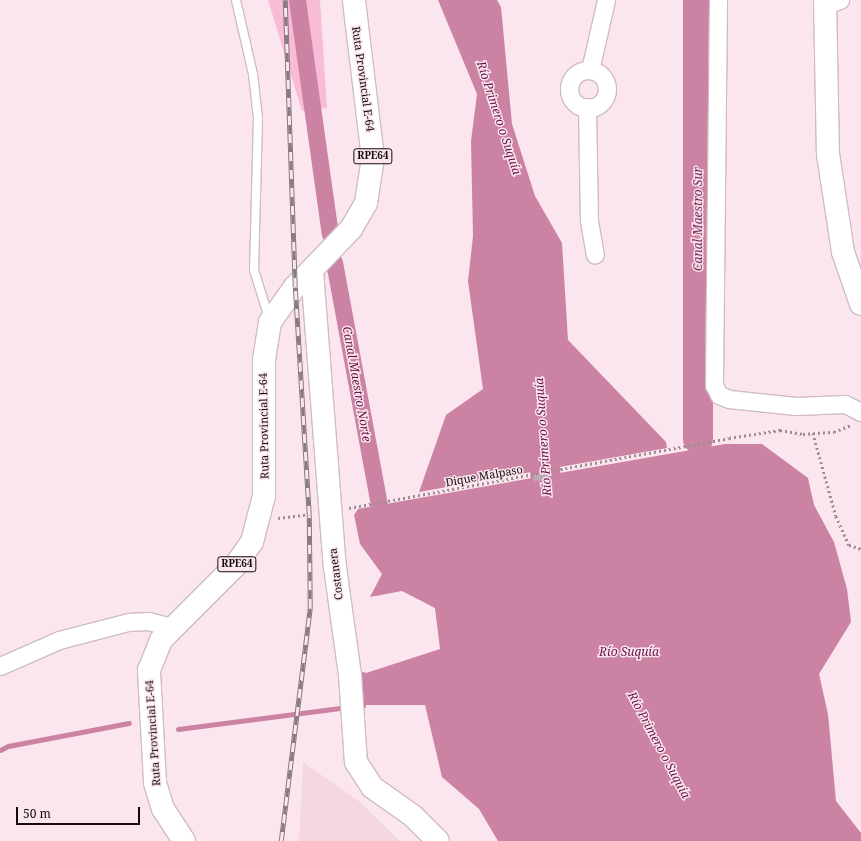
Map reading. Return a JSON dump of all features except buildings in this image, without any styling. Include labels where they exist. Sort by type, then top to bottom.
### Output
[{"type":"main road","name":"Ruta Provincial E-64","points":[[184,841],[158,797],[152,753],[149,678],[154,652],[172,627],[245,555],[260,518],[265,474],[264,360],[270,322],[287,296],[312,271],[359,217],[373,173],[372,142],[354,0]]},
{"type":"main road","points":[[830,2],[828,154],[843,252],[861,304]]},
{"type":"main road","name":"Costanera","points":[[312,271],[339,510],[354,751],[359,770],[372,787],[413,816],[438,841]]},
{"type":"street","points":[[590,70],[606,0]]},
{"type":"street","points":[[718,0],[714,385],[719,395],[729,399],[796,406],[846,404],[858,418]]},
{"type":"street","points":[[590,70],[605,81],[606,93],[599,104],[587,107],[576,103],[569,87],[578,73],[590,70]]},
{"type":"street","points":[[587,107],[589,221],[595,254]]},
{"type":"street","points":[[0,666],[59,640],[128,622],[148,621],[172,627]]},
{"type":"lane","points":[[236,0],[253,74],[258,118],[254,270],[270,322]]},
{"type":"path","name":"Dique Malpaso","points":[[260,518],[339,510],[780,430],[813,434],[834,432],[858,418]]},
{"type":"path","points":[[813,434],[836,516],[849,545],[861,548]]},
{"type":"shaded area","points":[[268,0],[320,0],[327,108],[302,111]]},
{"type":"shaded area","points":[[303,762],[360,802],[400,841],[299,841]]},
{"type":"water","points":[[438,0],[497,0],[501,7],[512,124],[535,196],[562,243],[568,340],[666,442],[667,448],[419,492],[446,415],[483,389],[468,281],[473,236],[471,141],[477,94]]},
{"type":"water","name":"Río Suquía","points":[[725,444],[762,444],[808,478],[814,505],[834,542],[847,589],[851,622],[819,674],[828,714],[836,801],[861,833],[861,841],[498,841],[479,809],[442,777],[425,705],[363,705],[363,674],[440,649],[435,608],[402,591],[370,597],[382,574],[360,544],[354,515],[358,509],[532,478],[534,483],[549,480],[548,475]]},
{"type":"waterway","name":"Canal Maestro Norte","points":[[297,0],[330,234]]},
{"type":"waterway","name":"Canal Maestro Sur","points":[[698,0],[698,439]]},
{"type":"waterway","name":"Canal Maestro Norte","points":[[334,262],[379,505]]},
{"type":"waterway","name":"Río Primero o Suquía","points":[[543,428],[548,522]]},
{"type":"waterway","points":[[357,706],[363,705],[363,674]]},
{"type":"waterway","points":[[178,729],[348,707]]},
{"type":"waterway","points":[[0,750],[8,746],[129,723]]},
{"type":"railway","points":[[281,841],[310,608],[309,515],[295,287],[285,0]]}]
